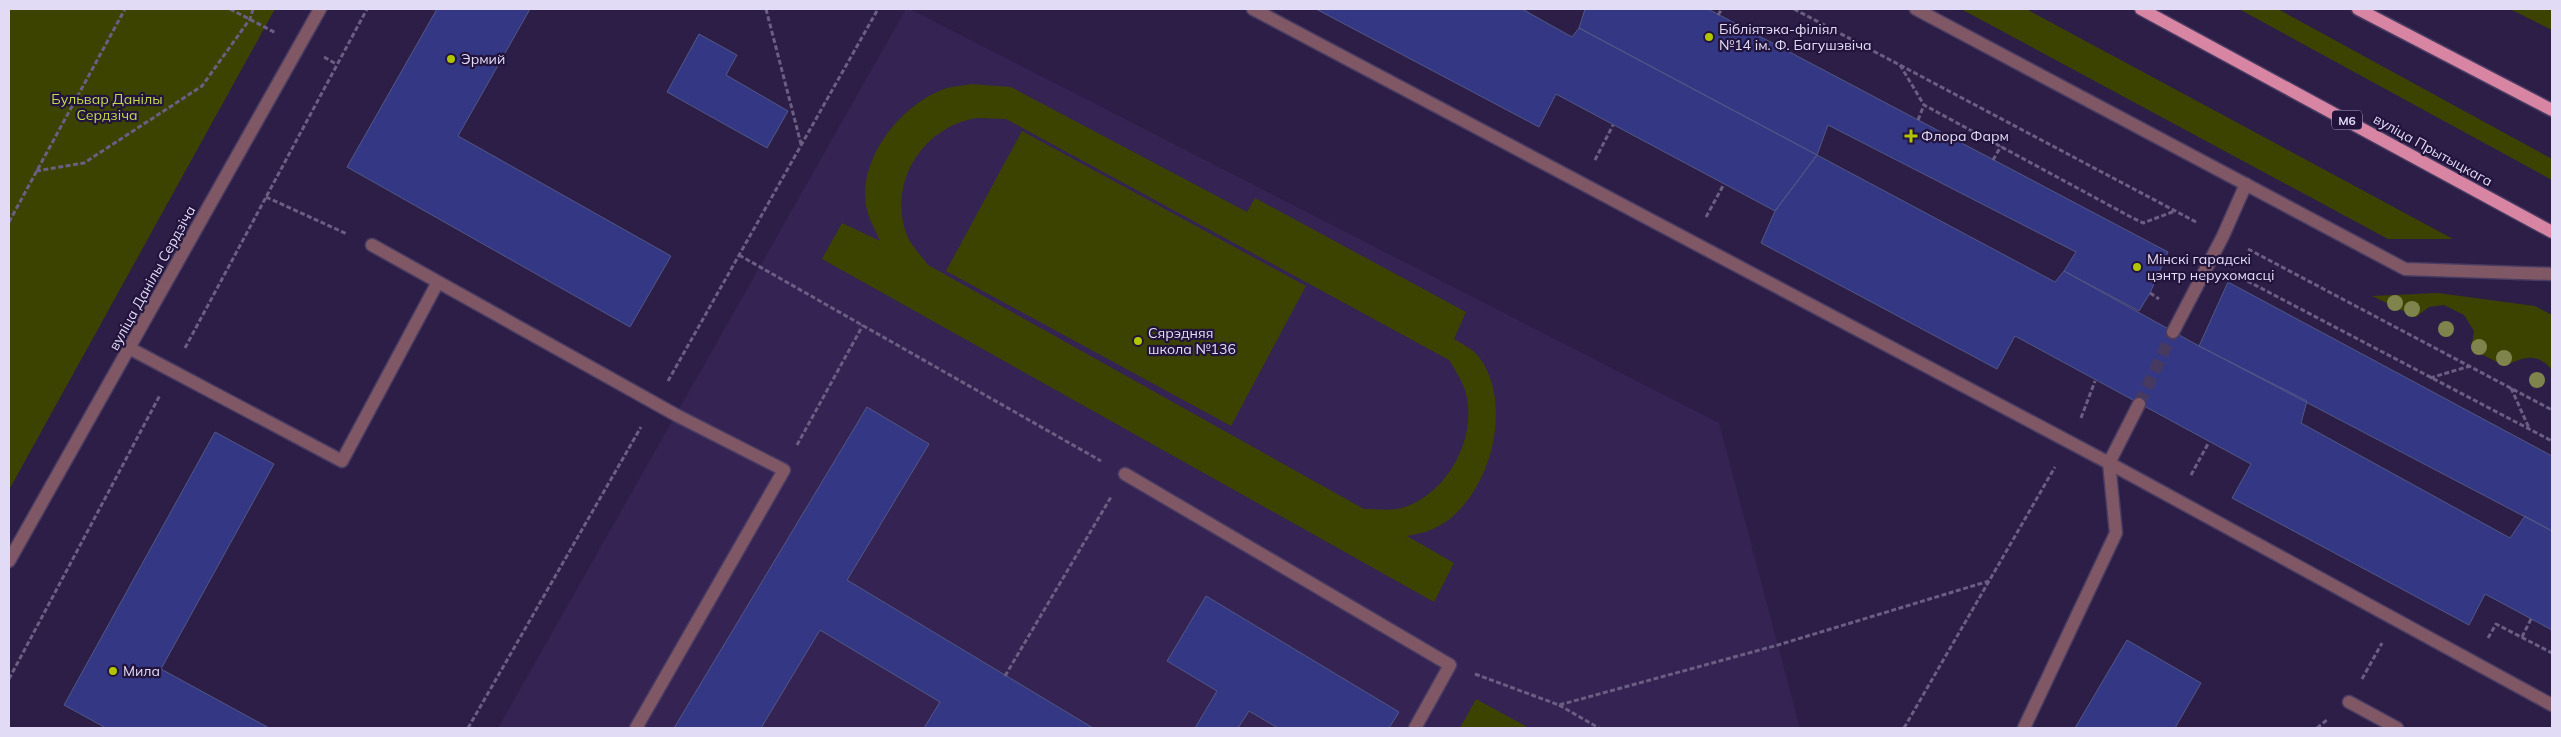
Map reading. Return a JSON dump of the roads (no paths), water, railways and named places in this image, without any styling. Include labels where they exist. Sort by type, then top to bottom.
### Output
[{"type":"main road","name":"вуліца Прытыцкага","points":[[2141,9],[2552,232]]},
{"type":"main road","points":[[2358,9],[2552,110]]},
{"type":"street","name":"вуліца Данілы Сердзіча","points":[[9,561],[320,9]]},
{"type":"street","points":[[1253,9],[2068,443],[2109,463],[2552,705]]},
{"type":"street","points":[[1916,9],[2405,269],[2552,274]]},
{"type":"street","points":[[2174,332],[2223,236],[2246,184]]},
{"type":"street","points":[[372,246],[656,403],[784,470],[636,728]]},
{"type":"street","points":[[129,348],[342,461],[438,282]]},
{"type":"street","points":[[2024,728],[2116,533],[2109,463],[2139,404]]},
{"type":"street","points":[[1125,474],[1450,665],[1414,728]]},
{"type":"street","points":[[2349,702],[2397,728]]},
{"type":"tunnel","points":[[2139,404],[2173,332]]},
{"type":"place","name":"Бібліятэка-філіял №14 ім. Ф. Багушэвіча","points":[[1709,37]]},
{"type":"place","name":"Эрмий","points":[[451,59]]},
{"type":"place","name":"Флора Фарм","points":[[1911,136]]},
{"type":"place","name":"Мінскі гарадскі цэнтр нерухомасці","points":[[2137,267]]},
{"type":"place","name":"Сярэдняя школа №136","points":[[1138,341]]},
{"type":"place","name":"Мила","points":[[113,671]]},
{"type":"park label","name":"Бульвар Данілы Сердзіча","points":[[107,108]]}]
